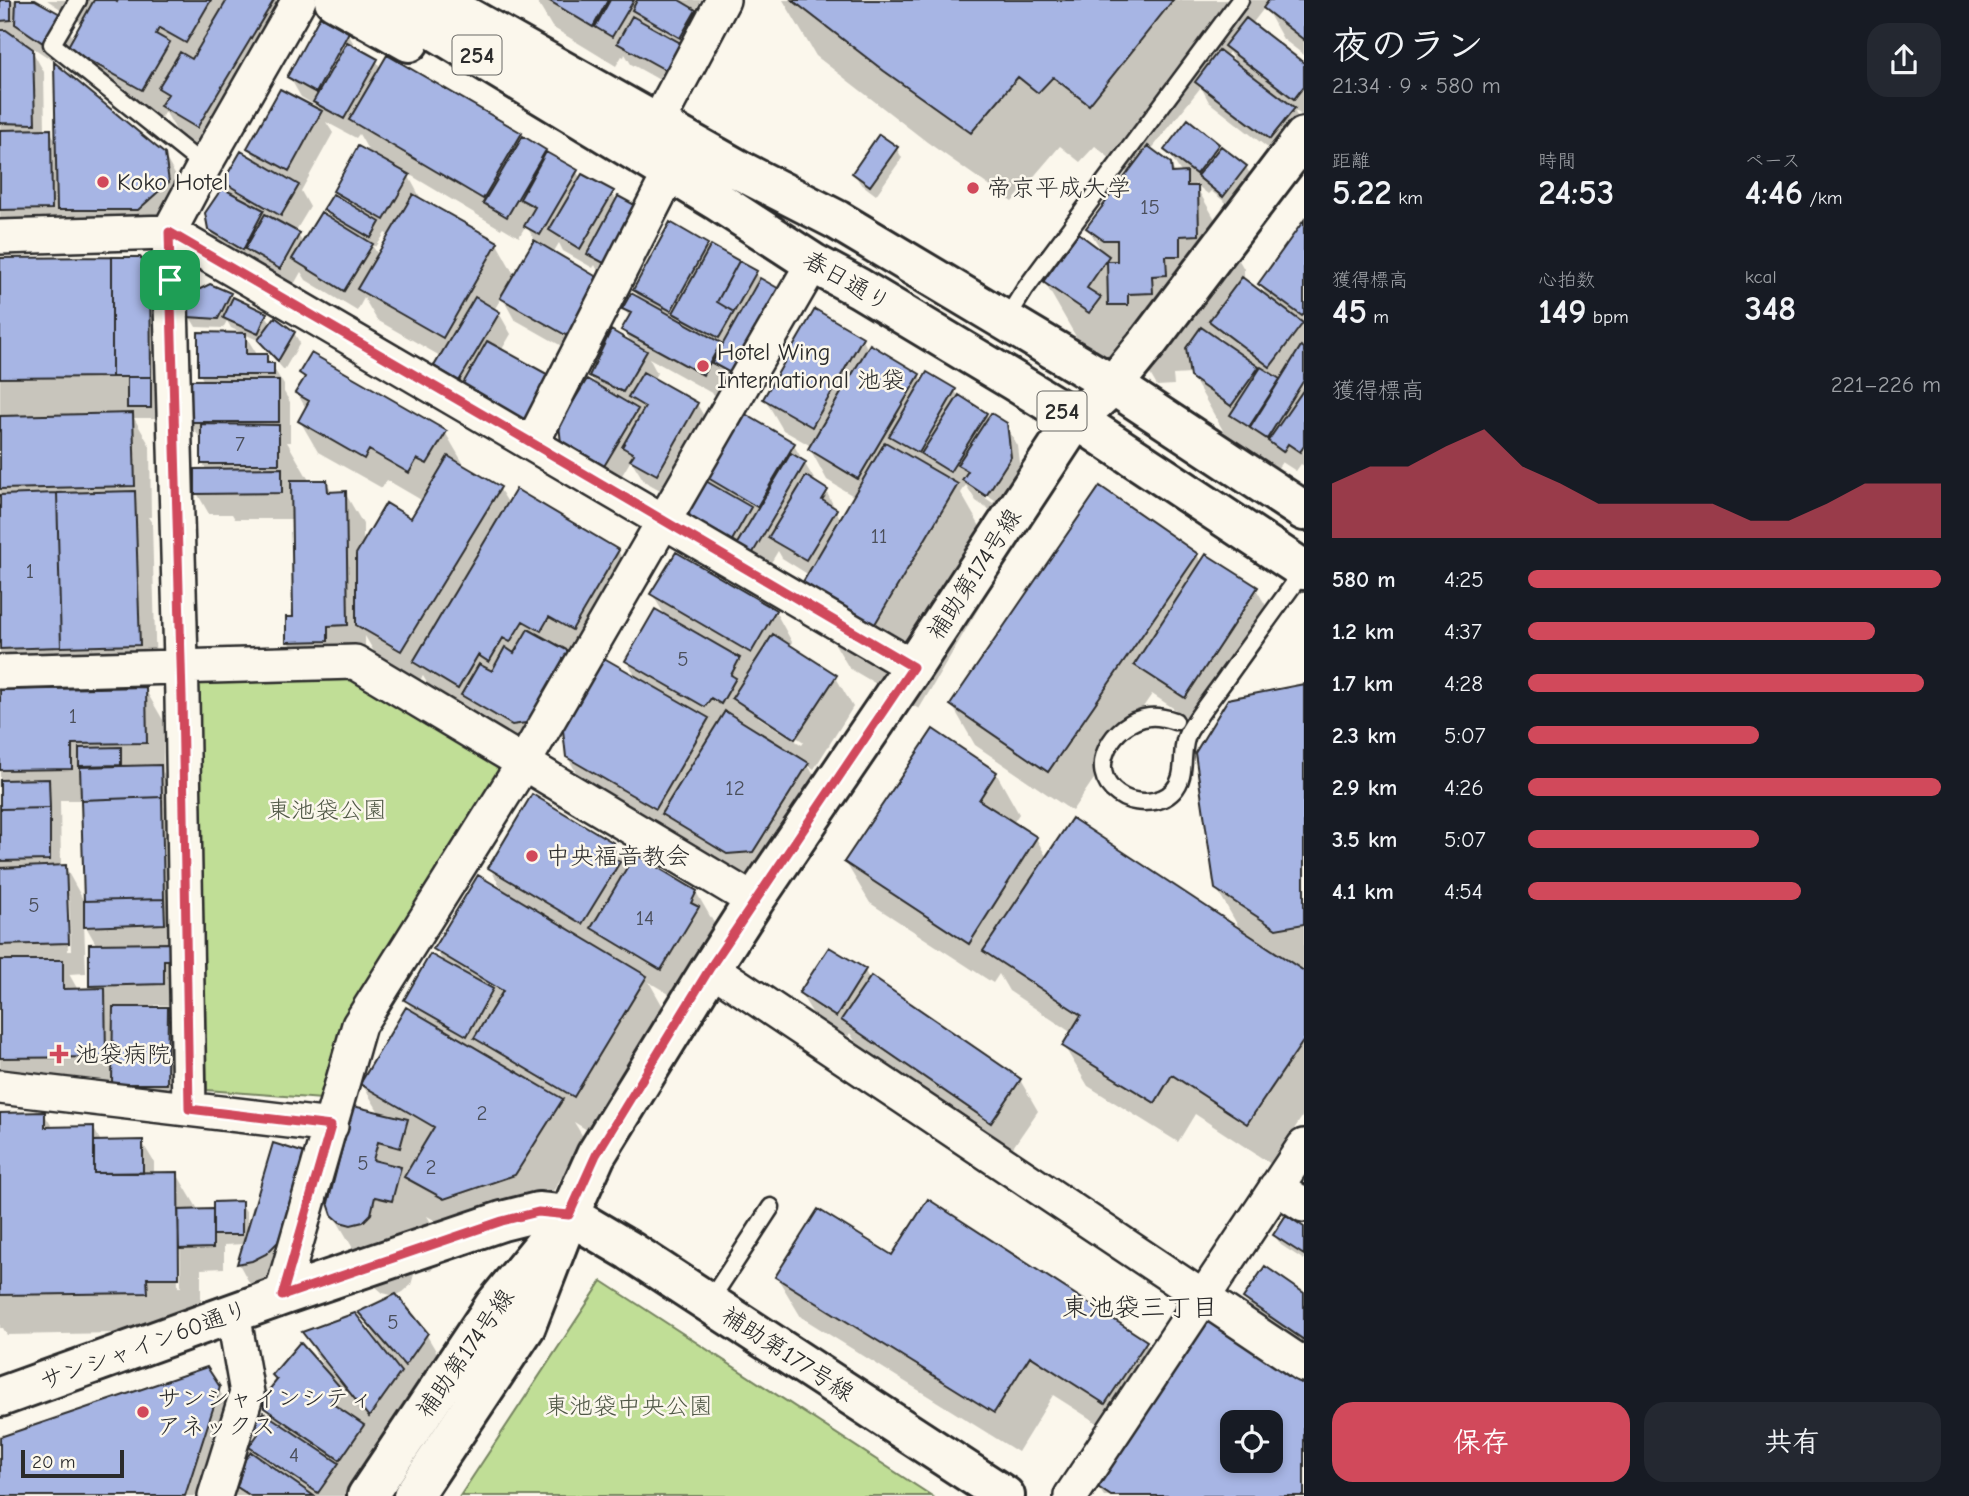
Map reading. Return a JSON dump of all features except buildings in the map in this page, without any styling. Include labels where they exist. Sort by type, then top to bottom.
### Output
[{"type":"main road","points":[[334,0],[496,91],[661,190],[813,263]]},
{"type":"main road","name":"春日通り","points":[[385,0],[708,195],[813,263],[1076,419],[1304,570]]},
{"type":"main road","name":"春日通り","points":[[437,0],[743,172],[836,220],[1113,385],[1304,511]]},
{"type":"main road","points":[[488,0],[750,156],[836,220]]},
{"type":"main road","name":"補助第174号線","points":[[413,1496],[526,1326],[569,1215],[596,1155],[710,968],[1076,419],[1113,385],[1149,341],[1304,137]]},
{"type":"main road","name":"サンシャイン60通り","points":[[0,1397],[281,1296],[502,1221],[538,1212],[569,1215]]},
{"type":"main road","name":"補助第174号線","points":[[367,1496],[494,1306],[569,1215]]},
{"type":"main road","name":"補助第177号線","points":[[569,1215],[630,1251],[1005,1496]]},
{"type":"street","points":[[189,1109],[181,666],[169,232],[299,0]]},
{"type":"street","points":[[667,105],[723,0]]},
{"type":"street","points":[[532,443],[661,190]]},
{"type":"street","points":[[0,237],[169,232],[913,667]]},
{"type":"street","points":[[281,1296],[359,1025],[523,764],[813,263]]},
{"type":"street","points":[[0,672],[355,662],[754,901]]},
{"type":"street","points":[[710,968],[1304,1365]]},
{"type":"street","points":[[0,1087],[331,1126]]},
{"type":"street","points":[[1072,1496],[1304,1146]]},
{"type":"street","points":[[1276,1187],[1304,1205]]},
{"type":"street","points":[[215,1496],[247,1393],[233,1313]]},
{"type":"lane","points":[[78,0],[52,44],[204,166]]},
{"type":"lane","points":[[1005,321],[1025,289],[1240,0]]},
{"type":"lane","points":[[1175,721],[1163,717],[1138,719],[1115,735],[1105,749],[1104,769],[1107,783],[1118,794],[1129,800],[1143,802],[1153,801],[1172,792],[1179,783],[1183,769],[1187,733],[1304,570]]},
{"type":"lane","points":[[709,1302],[771,1208]]},
{"type":"green space","name":"東池袋公園","points":[[351,678],[501,769],[322,1099],[207,1090],[198,682]]},
{"type":"green space","name":"東池袋中央公園","points":[[602,1281],[932,1496],[460,1496]]},
{"type":"place","name":"Koko Hotel","points":[[103,182]]},
{"type":"place","name":"帝京平成大学","points":[[973,188]]},
{"type":"place","name":"Hotel Wing International 池袋","points":[[703,366]]},
{"type":"place","name":"中央福音教会","points":[[532,856]]},
{"type":"place","name":"池袋病院","points":[[59,1054]]},
{"type":"place","name":"サンシャインシティ アネックス","points":[[143,1412]]},
{"type":"district","name":"東池袋三丁目","points":[[1140,1308]]},
{"type":"route","points":[[169,232],[913,667],[710,968],[596,1155],[569,1215],[538,1212],[502,1221],[282,1296],[331,1126],[189,1109],[182,697],[170,280],[169,232]]}]
